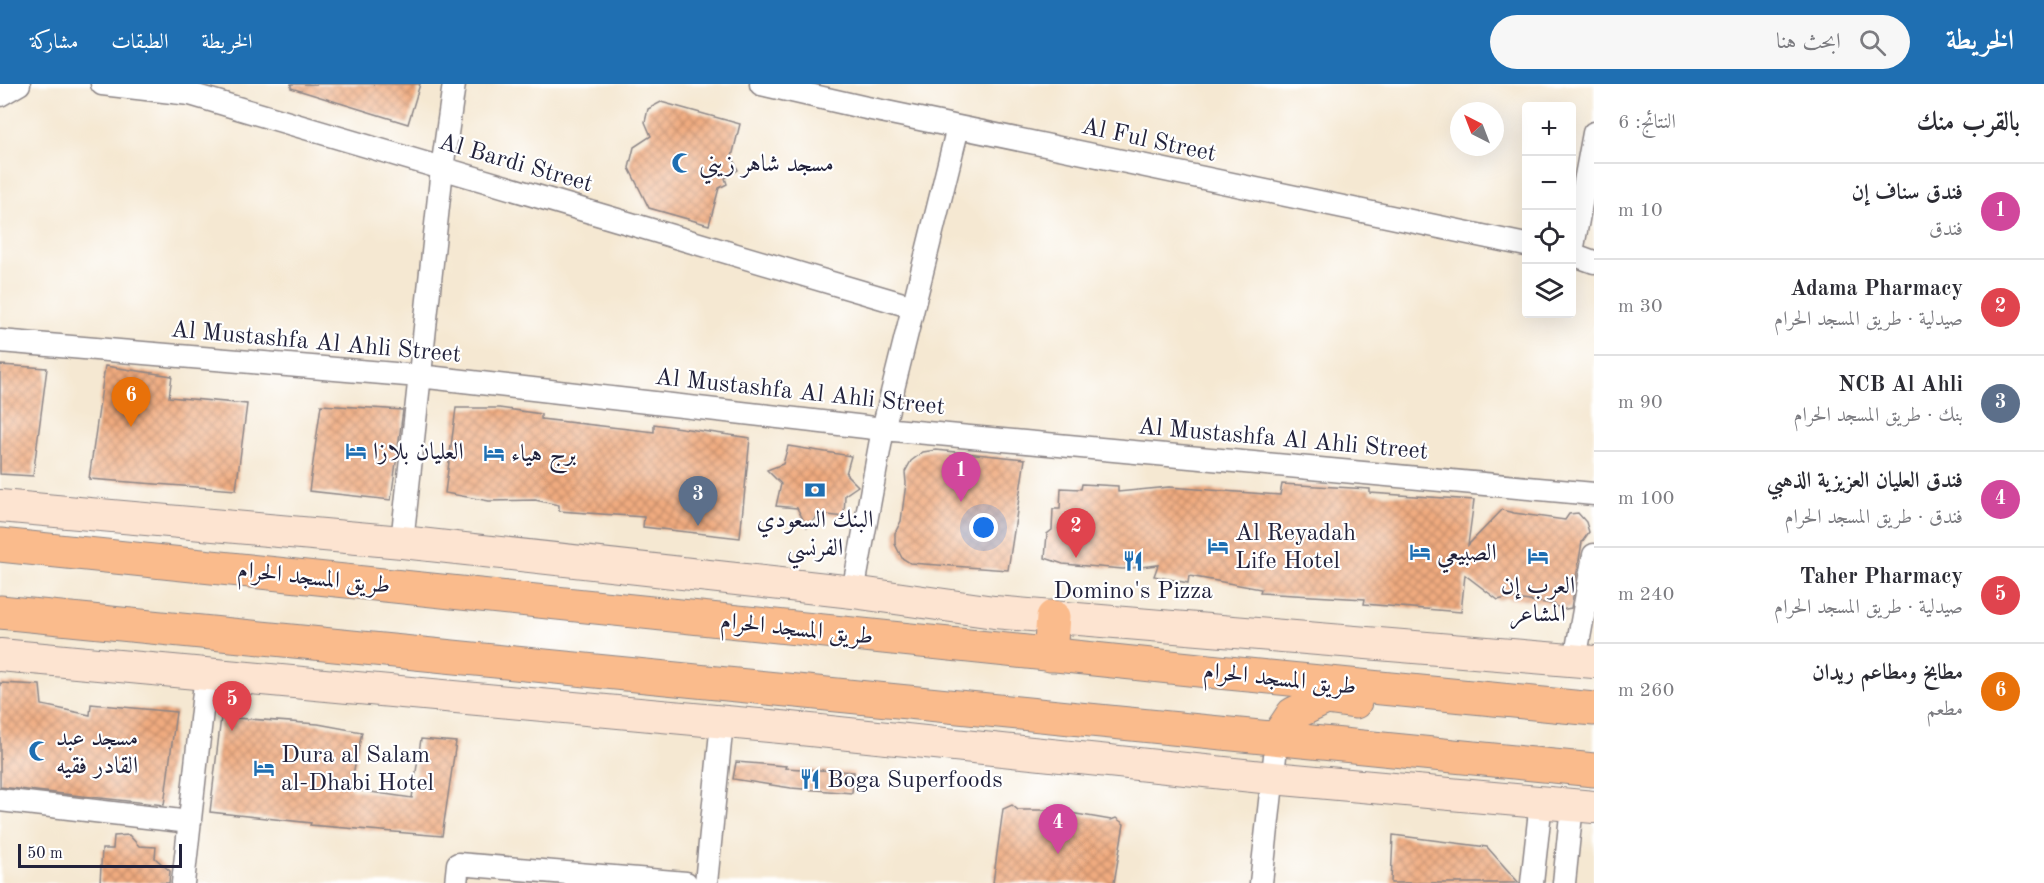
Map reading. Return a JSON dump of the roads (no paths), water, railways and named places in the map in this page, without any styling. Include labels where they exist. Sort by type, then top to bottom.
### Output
[{"type":"main road","name":"طريق المسجد الحرام","points":[[0,545],[1050,655],[1594,709]]},
{"type":"main road","points":[[0,612],[1594,770]]},
{"type":"main road","points":[[1050,655],[1053,617]]},
{"type":"main road","points":[[1276,738],[1293,714],[1326,699],[1549,722],[1594,709]]},
{"type":"street","points":[[0,95],[19,84]]},
{"type":"street","name":"Al Bardi Street","points":[[102,84],[190,94],[913,307]]},
{"type":"street","points":[[402,542],[442,169],[454,84]]},
{"type":"street","name":"Al Ful Street","points":[[761,84],[851,94],[958,127],[1522,244]]},
{"type":"street","points":[[854,592],[883,429],[958,127]]},
{"type":"street","points":[[1576,231],[1594,133]]},
{"type":"street","points":[[1576,255],[1594,262]]},
{"type":"street","name":"Al Mustashfa Al Ahli Street","points":[[0,341],[419,375],[883,429],[1594,494]]},
{"type":"street","points":[[0,506],[402,542],[854,592],[994,612],[1585,661],[1594,555]]},
{"type":"street","points":[[0,655],[791,728],[1272,778],[1583,806],[1564,883]]},
{"type":"street","points":[[183,883],[206,674]]},
{"type":"street","points":[[791,728],[795,690]]},
{"type":"street","points":[[706,883],[723,722]]},
{"type":"street","points":[[1261,883],[1276,738]]},
{"type":"street","points":[[0,800],[190,822]]},
{"type":"street","points":[[1532,883],[1541,802]]},
{"type":"street","points":[[456,883],[458,864],[686,883]]},
{"type":"place","name":"مسجد شاهر زيني","points":[[682,163]]},
{"type":"place","name":"مطابخ ومطاعم ريدان","points":[[131,427]]},
{"type":"place","name":"العليان بلازا","points":[[356,451]]},
{"type":"place","name":"برج هياء","points":[[494,453]]},
{"type":"place","name":"البنك السعودي الفرنسي","points":[[815,490]]},
{"type":"place","name":"فندق سناف إن","points":[[961,502]]},
{"type":"place","name":"NCB Al Ahli","points":[[698,526]]},
{"type":"place","name":"Al Reyadah Life Hotel","points":[[1218,546]]},
{"type":"place","name":"الصبيعي","points":[[1420,552]]},
{"type":"place","name":"العرب إن المشاعر","points":[[1538,556]]},
{"type":"place","name":"Adama Pharmacy","points":[[1076,558]]},
{"type":"place","name":"Domino's Pizza","points":[[1133,561]]},
{"type":"place","name":"Taher Pharmacy","points":[[232,731]]},
{"type":"place","name":"مسجد عبد القادر فقيه","points":[[39,751]]},
{"type":"place","name":"Dura al Salam al-Dhabi Hotel","points":[[264,768]]},
{"type":"place","name":"Boga Superfoods","points":[[810,779]]},
{"type":"place","name":"فندق العليان العزيزية الذهبي","points":[[1058,854]]}]
